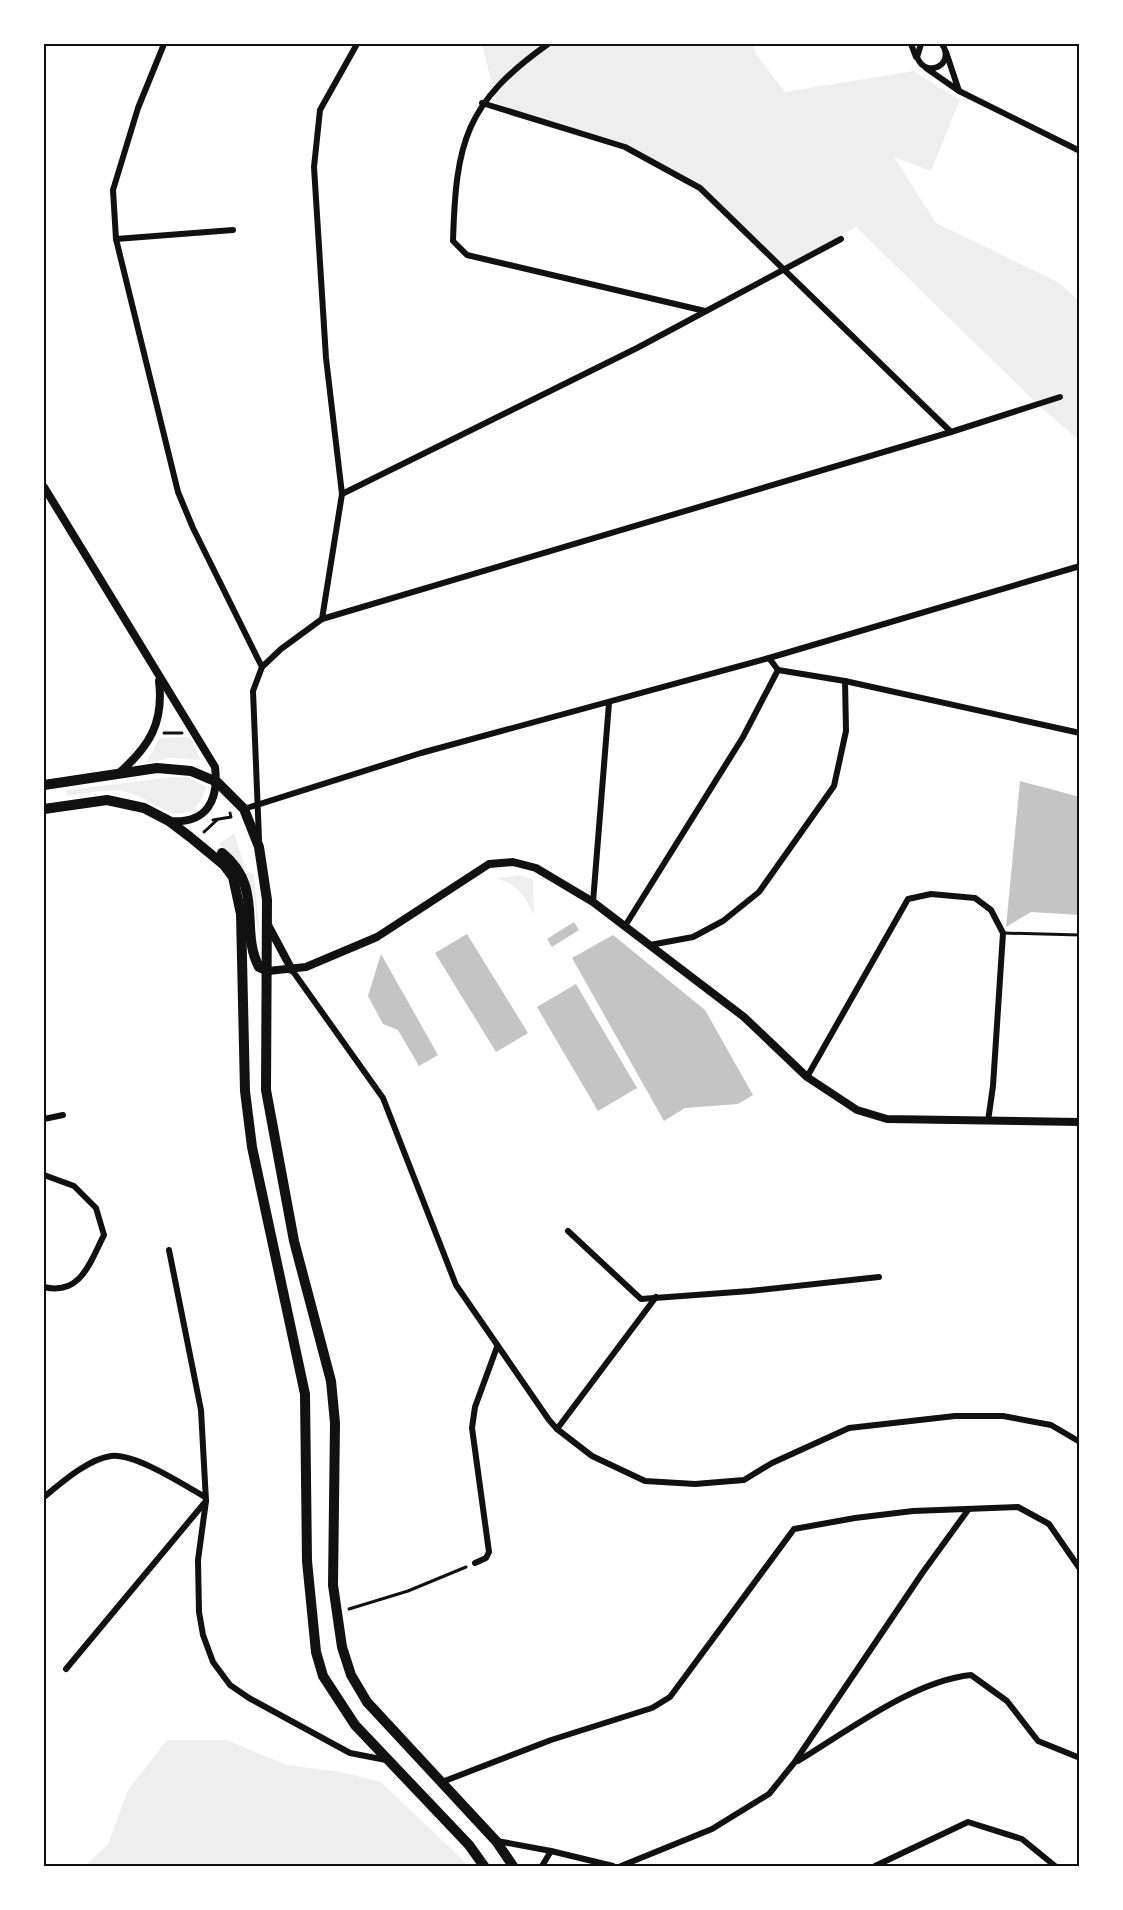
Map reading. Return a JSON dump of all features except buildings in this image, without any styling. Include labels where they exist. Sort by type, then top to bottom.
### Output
[{"type":"main road","points":[[44,785],[157,768],[191,771],[217,782],[244,809],[259,847],[265,873],[268,925],[265,1023],[266,1090],[294,1241],[331,1381],[334,1423],[335,1614],[342,1647],[351,1675],[367,1702],[496,1841],[513,1866]]},
{"type":"main road","points":[[44,809],[107,800],[144,808],[184,832],[218,859],[233,877],[238,891],[241,914],[245,1091],[252,1148],[305,1394],[307,1561],[316,1652],[323,1676],[335,1696],[386,1760],[469,1845],[484,1866]]},
{"type":"main road","points":[[184,832],[194,832],[226,856],[242,878],[251,907],[254,959],[259,968],[268,971]]},
{"type":"street","points":[[164,44],[138,108],[113,190],[116,239],[178,492],[193,528],[262,667]]},
{"type":"street","points":[[322,619],[342,494],[326,358],[314,167],[320,110],[357,44]]},
{"type":"street","points":[[548,44],[512,69],[482,103],[463,144],[454,193],[453,241],[467,255],[705,311]]},
{"type":"street","points":[[911,44],[918,61],[959,91],[1080,151]]},
{"type":"street","points":[[918,61],[917,52],[921,44]]},
{"type":"street","points":[[942,44],[959,91]]},
{"type":"street","points":[[926,68],[939,67],[945,60],[946,52]]},
{"type":"street","points":[[482,103],[625,147],[700,188],[951,432]]},
{"type":"street","points":[[116,239],[233,230]]},
{"type":"street","points":[[342,494],[638,348],[841,239]]},
{"type":"street","points":[[259,847],[260,804],[253,691],[262,667],[281,649],[322,619],[951,432],[1060,397]]},
{"type":"street","points":[[44,487],[215,767],[216,794],[202,813],[192,819],[169,821]]},
{"type":"street","points":[[244,809],[421,753],[769,658],[1080,566]]},
{"type":"street","points":[[769,658],[778,670],[845,681],[1080,733]]},
{"type":"street","points":[[625,926],[743,736],[778,670]]},
{"type":"street","points":[[118,774],[142,750],[154,730],[162,704],[159,677]]},
{"type":"street","points":[[650,945],[693,937],[723,921],[759,892],[834,786],[846,731],[845,681]]},
{"type":"street","points":[[593,902],[609,703]]},
{"type":"street","points":[[268,971],[292,970],[377,937],[489,864],[513,862],[536,868],[593,902],[744,1017],[807,1077],[857,1110],[886,1119],[1080,1122]]},
{"type":"street","points":[[807,1077],[908,899],[931,894],[954,894],[975,898],[991,910],[1003,933],[993,1086],[988,1121]]},
{"type":"street","points":[[268,925],[292,970],[383,1098],[456,1285],[497,1347],[557,1429],[592,1456],[645,1481],[695,1484],[744,1480],[772,1463],[849,1428],[955,1416],[1003,1416],[1052,1425],[1080,1442]]},
{"type":"street","points":[[44,1119],[63,1115]]},
{"type":"street","points":[[44,1175],[74,1186],[96,1208],[104,1234],[82,1279],[67,1288],[44,1287]]},
{"type":"street","points":[[568,1231],[641,1299],[750,1291],[879,1277]]},
{"type":"street","points":[[169,1250],[201,1410],[206,1499],[198,1560],[199,1612],[203,1635],[213,1662],[230,1685],[249,1698],[350,1753],[386,1760]]},
{"type":"street","points":[[557,1429],[656,1297]]},
{"type":"street","points":[[476,1563],[486,1558],[489,1552],[472,1428],[475,1407],[497,1347]]},
{"type":"street","points":[[44,1497],[75,1472],[112,1456],[143,1463],[206,1499]]},
{"type":"street","points":[[66,1669],[206,1499]]},
{"type":"street","points":[[442,1782],[551,1740],[652,1708],[670,1697],[794,1529],[855,1518],[914,1511],[1018,1507],[1049,1524],[1080,1569]]},
{"type":"street","points":[[621,1866],[712,1829],[769,1794],[794,1763],[922,1572],[968,1510]]},
{"type":"street","points":[[794,1763],[921,1688],[949,1678],[971,1675],[1007,1701],[1038,1741],[1080,1758]]},
{"type":"street","points":[[875,1866],[968,1822],[1022,1839],[1055,1866]]},
{"type":"street","points":[[496,1841],[613,1866]]},
{"type":"street","points":[[542,1866],[551,1851]]},
{"type":"lane","points":[[1003,933],[1080,935]]},
{"type":"path","points":[[154,730],[164,733],[193,731]]},
{"type":"path","points":[[205,822],[231,817],[229,810]]},
{"type":"path","points":[[200,836],[218,819]]},
{"type":"path","points":[[335,1614],[408,1591],[476,1563]]},
{"type":"shaded area","points":[[482,44],[753,44],[756,54],[785,92],[913,71],[960,100],[931,171],[894,157],[936,223],[1058,282],[1079,301],[1079,440],[1039,406],[856,227],[782,270],[700,188],[625,147],[498,108]]},
{"type":"shaded area","points":[[190,737],[201,760],[170,758],[146,763],[160,738]]},
{"type":"shaded area","points":[[174,777],[188,778],[207,787],[199,803],[189,812],[179,814],[168,811],[122,791],[102,791],[67,796],[66,790]]},
{"type":"shaded area","points":[[234,833],[246,870],[254,875],[260,935],[253,894],[247,878],[237,863],[219,844]]},
{"type":"shaded area","points":[[519,875],[533,880],[534,915],[520,892],[511,884],[497,878]]},
{"type":"shaded area","points":[[167,1740],[226,1740],[287,1765],[341,1772],[381,1782],[469,1866],[85,1866],[108,1844],[128,1790]]}]
